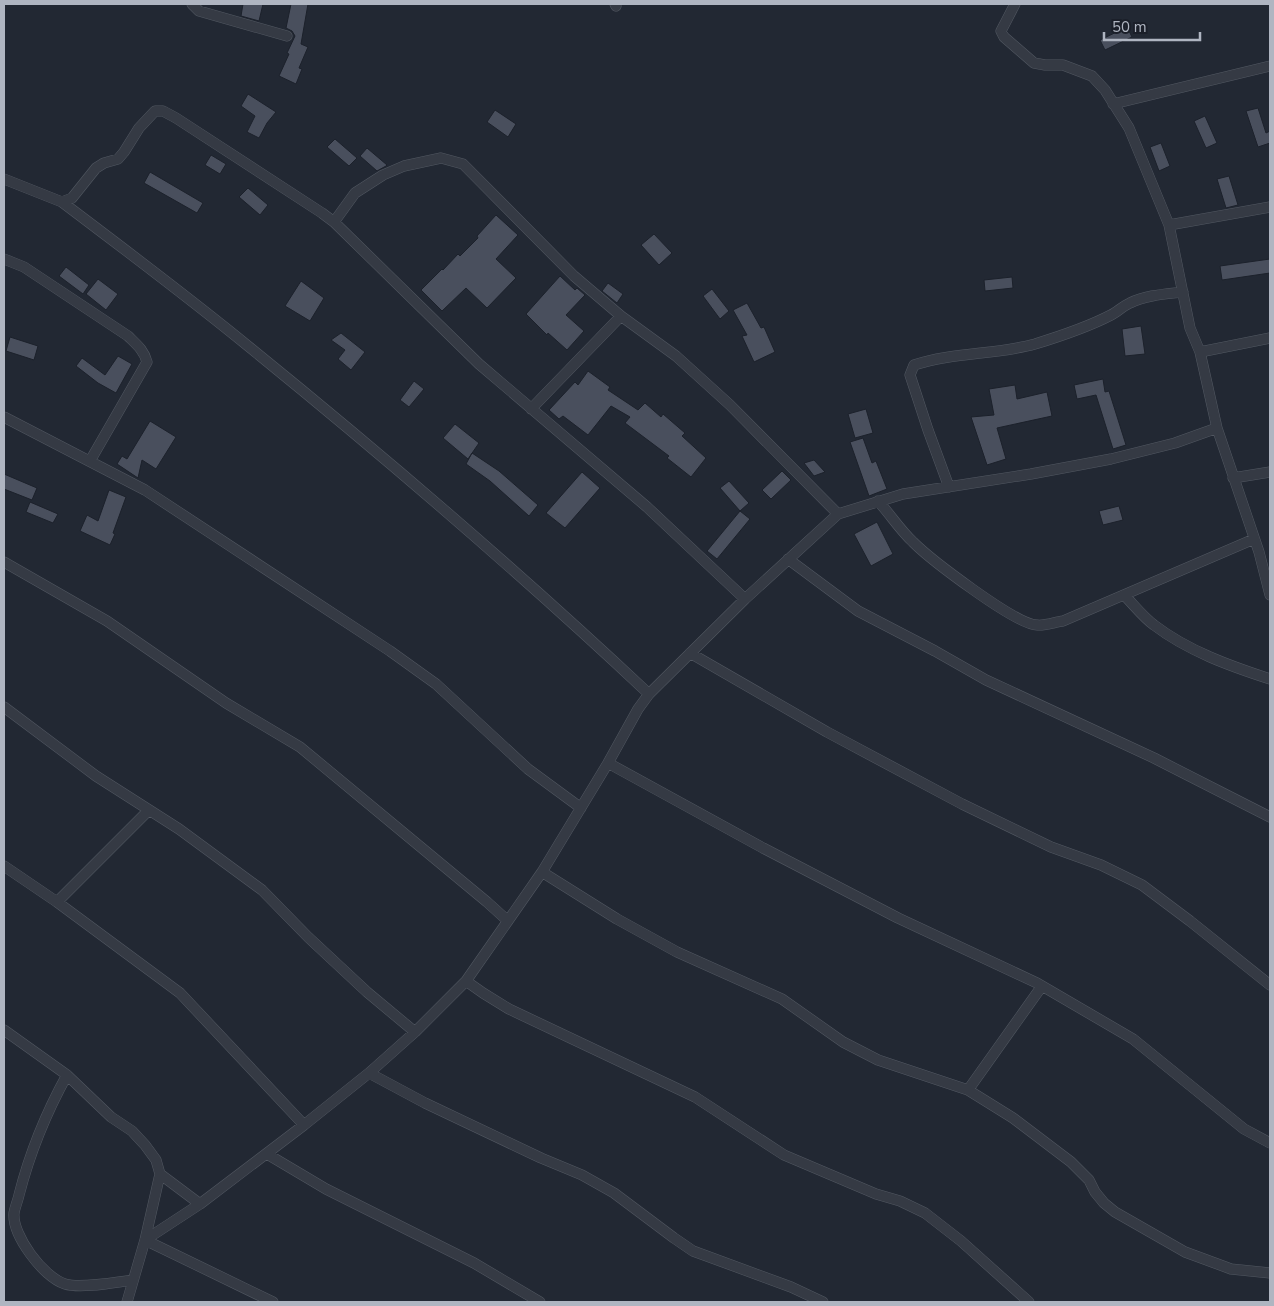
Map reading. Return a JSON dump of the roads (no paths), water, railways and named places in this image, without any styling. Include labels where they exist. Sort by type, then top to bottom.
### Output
[{"type":"street","points":[[192,4],[199,11],[287,36]]},
{"type":"street","points":[[1015,4],[1001,31],[1004,37],[1034,63],[1064,65],[1092,76],[1105,90],[1129,128],[1169,225],[1190,328],[1200,352],[1217,428],[1254,539],[1270,595]]},
{"type":"street","points":[[1113,104],[1270,66]]},
{"type":"street","points":[[62,202],[72,198],[96,168],[104,163],[118,159],[148,117],[155,111],[163,111],[334,222],[479,364],[647,507],[745,599]]},
{"type":"street","points":[[334,222],[355,193],[383,175],[404,166],[441,158],[464,164],[574,276],[621,316],[676,356],[730,405],[838,514]]},
{"type":"street","points":[[4,180],[62,202],[247,345],[557,609],[649,694]]},
{"type":"street","points":[[1169,225],[1270,207]]},
{"type":"street","points":[[4,259],[24,267],[128,336],[145,355],[146,362],[90,462]]},
{"type":"street","points":[[949,487],[910,375],[914,366],[930,360],[996,353],[1033,345],[1080,330],[1112,315],[1131,303],[1155,296],[1183,292]]},
{"type":"street","points":[[531,409],[621,316]]},
{"type":"street","points":[[1200,352],[1270,338]]},
{"type":"street","points":[[4,417],[145,490],[331,612],[428,678],[528,769],[581,808]]},
{"type":"street","points":[[145,1240],[200,1204],[267,1154],[369,1073],[415,1032],[466,980],[542,872],[608,763],[638,709],[649,694],[745,599],[838,514],[904,494],[1111,459],[1175,443],[1217,428]]},
{"type":"street","points":[[1234,478],[1270,472]]},
{"type":"street","points":[[878,501],[919,548],[991,602],[1017,618],[1036,626],[1063,621],[1254,539]]},
{"type":"street","points":[[788,559],[858,611],[986,680],[1154,758],[1270,817]]},
{"type":"street","points":[[4,562],[107,621],[226,703],[300,747],[488,902],[508,921]]},
{"type":"street","points":[[1124,595],[1154,625],[1179,641],[1228,666],[1270,679]]},
{"type":"street","points":[[690,653],[827,732],[962,804],[1051,847],[1100,865],[1142,885],[1270,985]]},
{"type":"street","points":[[4,706],[96,776],[218,856],[262,890],[308,938],[367,992],[415,1032]]},
{"type":"street","points":[[608,763],[763,848],[898,918],[1042,986],[1133,1039],[1244,1129],[1270,1143]]},
{"type":"street","points":[[57,902],[149,810]]},
{"type":"street","points":[[4,866],[57,902],[180,993],[304,1125]]},
{"type":"street","points":[[542,872],[616,919],[677,952],[782,999],[843,1042],[878,1060],[968,1090],[1013,1118],[1071,1162],[1088,1180],[1104,1203],[1115,1212],[1186,1252],[1231,1268],[1270,1273]]},
{"type":"street","points":[[466,980],[482,993],[509,1009],[695,1097],[784,1155],[876,1194],[900,1201],[925,1214],[961,1241],[1029,1302]]},
{"type":"street","points":[[968,1090],[1042,986]]},
{"type":"street","points":[[4,1030],[67,1075],[111,1117],[132,1131],[156,1160],[160,1174],[145,1240],[126,1302]]},
{"type":"street","points":[[369,1073],[425,1103],[541,1158],[582,1175],[614,1193],[693,1250],[791,1286],[823,1302]]},
{"type":"street","points":[[67,1075],[52,1101],[41,1126],[24,1173],[14,1212],[15,1225],[31,1257],[45,1272],[65,1284],[83,1285],[133,1280]]},
{"type":"street","points":[[267,1154],[326,1189],[474,1263],[540,1302]]},
{"type":"street","points":[[160,1174],[200,1204]]},
{"type":"street","points":[[145,1240],[273,1302]]}]
